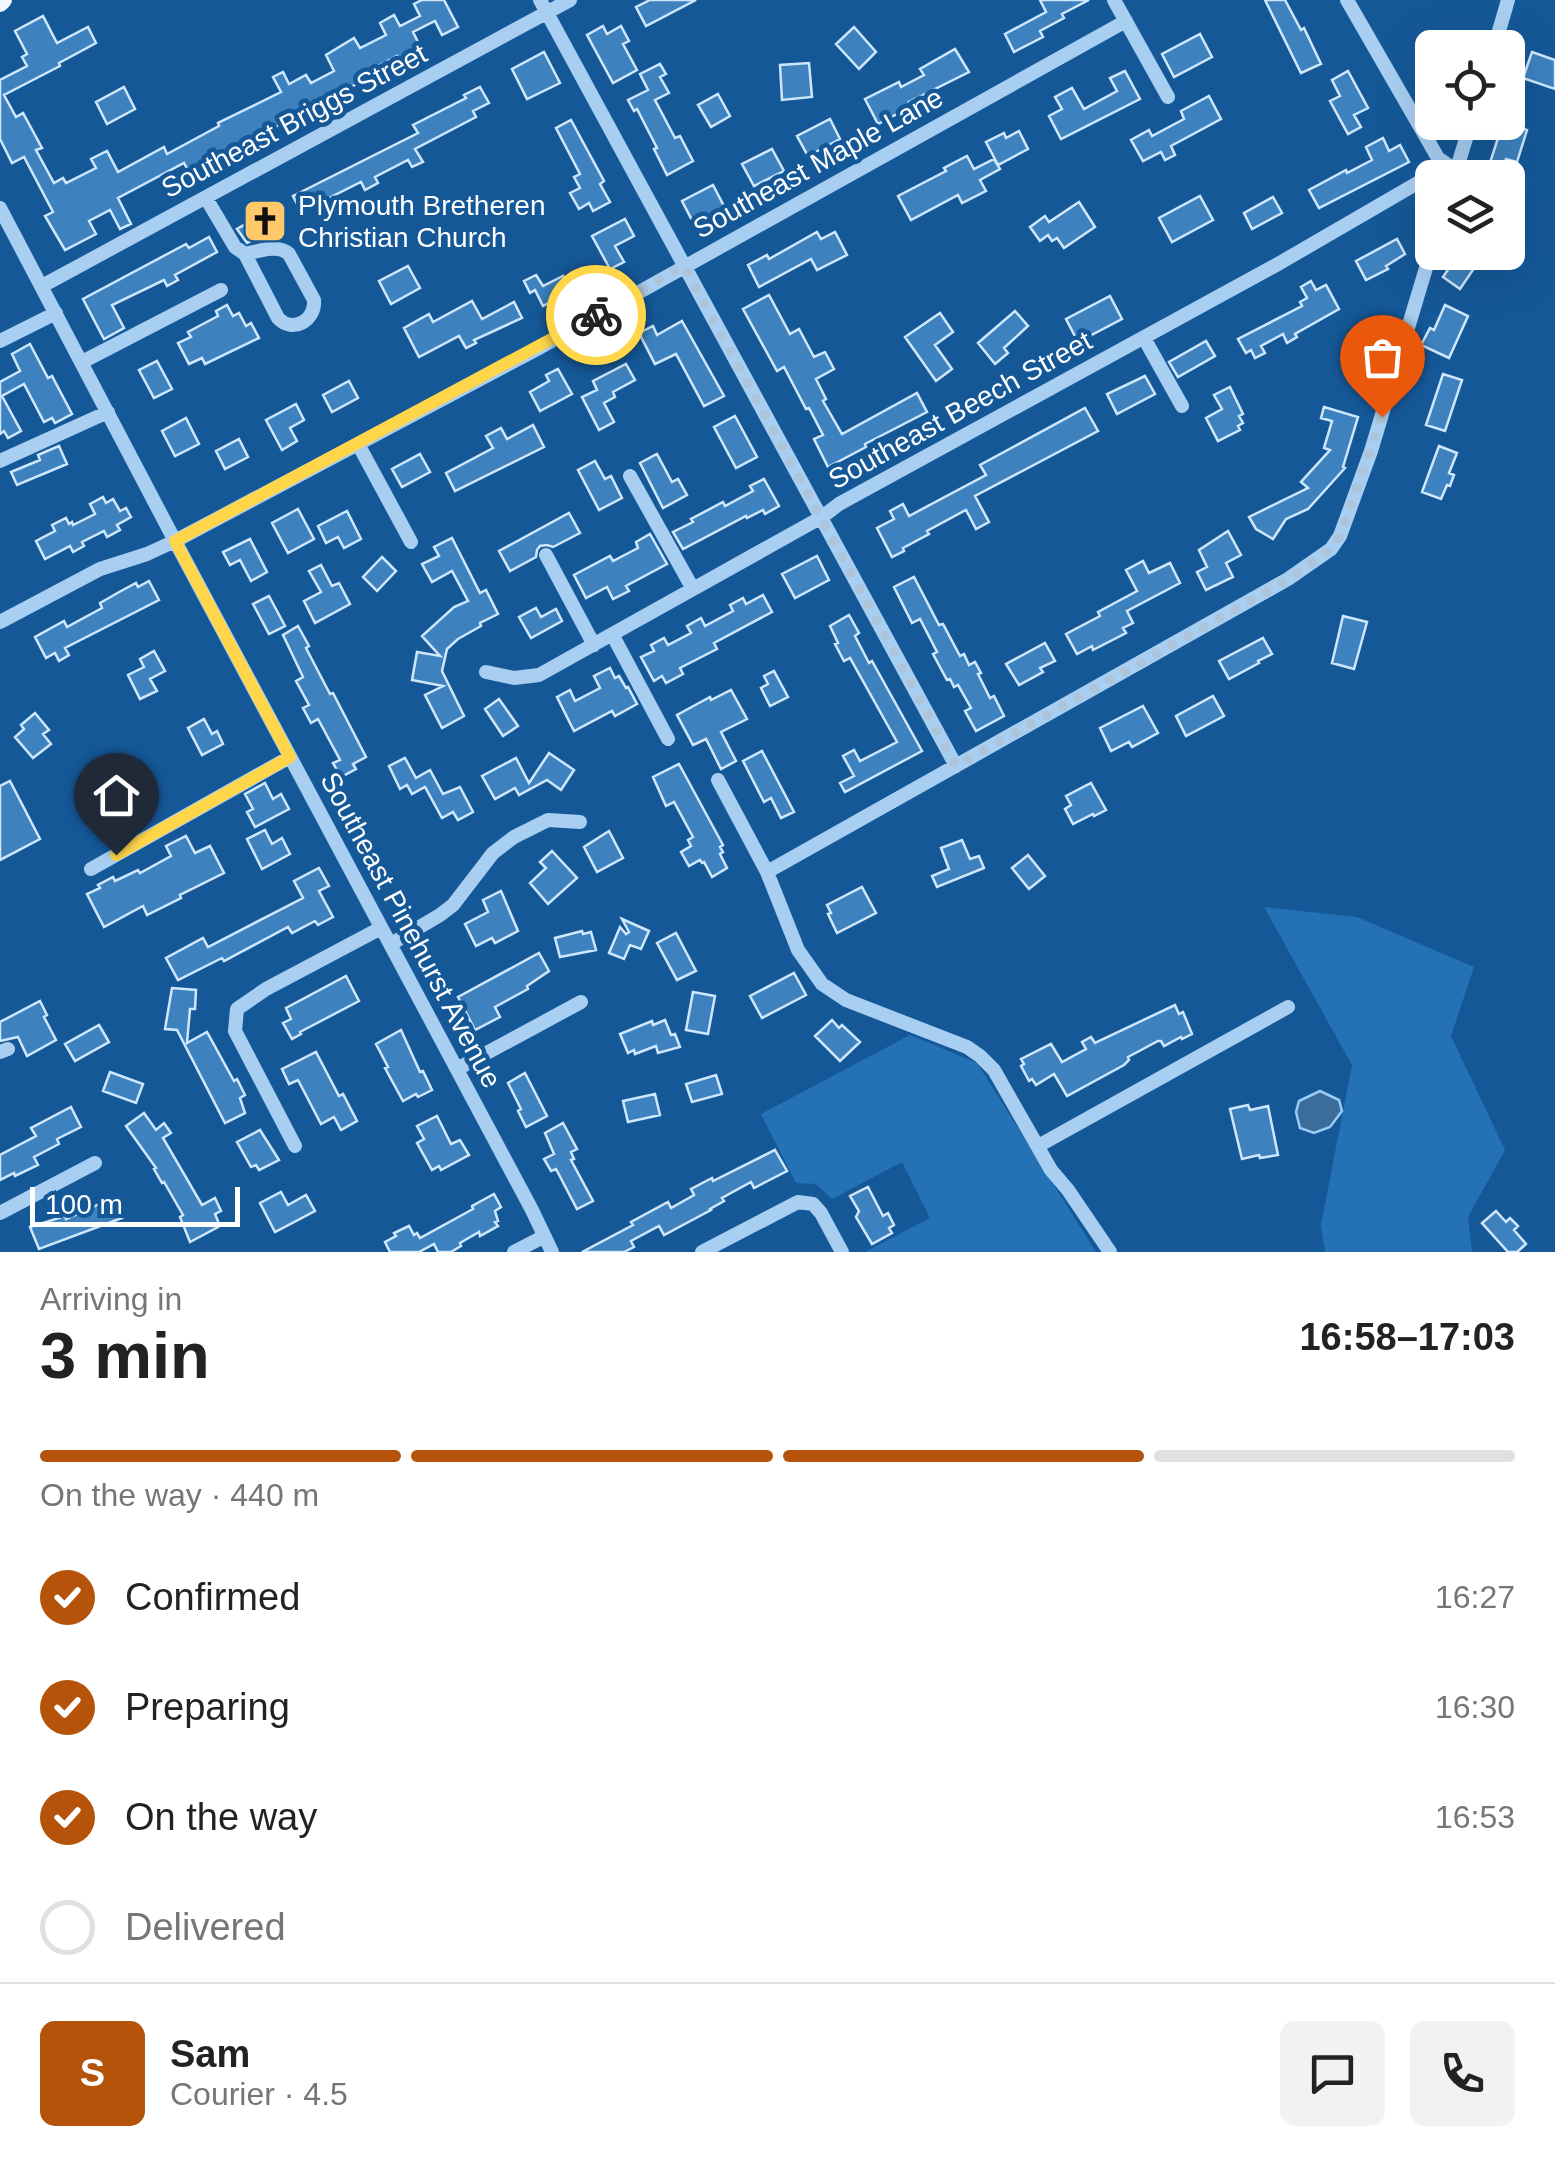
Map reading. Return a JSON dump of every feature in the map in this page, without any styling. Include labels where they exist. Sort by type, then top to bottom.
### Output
[{"type":"street","name":"Southeast Briggs Street","points":[[42,286],[206,198],[544,6],[570,0]]},
{"type":"street","points":[[1114,0],[1168,96]]},
{"type":"street","points":[[1346,0],[1440,160]]},
{"type":"street","points":[[1499,30],[1508,0]]},
{"type":"street","points":[[544,6],[956,766]]},
{"type":"street","name":"Southeast Maple Lane","points":[[0,622],[100,569],[175,541],[538,349],[1126,21]]},
{"type":"street","name":"Southeast Beech Street","points":[[486,672],[514,678],[539,675],[1415,184]]},
{"type":"street","points":[[206,198],[235,247],[245,254],[278,318],[290,326],[310,316],[314,300],[290,254],[277,248],[245,254]]},
{"type":"street","name":"Southeast Pinehurst Avenue","points":[[0,208],[552,1252]]},
{"type":"street","points":[[767,872],[1288,580],[1330,549],[1340,536],[1371,451],[1425,270]]},
{"type":"street","points":[[82,362],[220,290]]},
{"type":"street","points":[[0,342],[56,313]]},
{"type":"street","points":[[1144,338],[1182,406]]},
{"type":"street","points":[[0,461],[108,412]]},
{"type":"street","points":[[358,444],[411,542]]},
{"type":"street","points":[[630,476],[693,589]]},
{"type":"street","points":[[546,555],[594,644]]},
{"type":"street","points":[[612,634],[668,739]]},
{"type":"street","points":[[91,869],[290,757]]},
{"type":"street","points":[[718,780],[767,872],[798,950],[822,984],[846,1000],[980,1056],[994,1070],[1051,1170],[1110,1252]]},
{"type":"street","points":[[390,944],[453,905],[494,853],[514,837],[548,820],[580,822]]},
{"type":"street","points":[[295,1146],[234,1032],[237,1008],[382,928]]},
{"type":"street","points":[[457,1069],[580,1002]]},
{"type":"street","points":[[1038,1146],[1288,1008]]},
{"type":"street","points":[[0,1214],[96,1163]]},
{"type":"street","points":[[702,1252],[798,1202],[813,1204],[821,1213],[842,1252]]},
{"type":"street","points":[[514,1252],[543,1236]]},
{"type":"shaded area","points":[[1264,907],[1357,917],[1474,967],[1451,1036],[1505,1150],[1468,1217],[1472,1252],[1325,1252],[1321,1225],[1352,1065]]},
{"type":"shaded area","points":[[910,1035],[977,1063],[1096,1252],[865,1252],[930,1218],[902,1162],[832,1199],[816,1184],[796,1183],[761,1114]]},
{"type":"shaded area","points":[[1320,1091],[1339,1100],[1342,1111],[1330,1127],[1314,1133],[1300,1128],[1296,1112],[1299,1101]]},
{"type":"building","points":[[444,0],[458,27],[442,35],[435,21],[413,32],[421,48],[371,70],[374,75],[232,152],[238,163],[228,168],[221,155],[189,172],[184,163],[118,198],[131,224],[120,229],[110,210],[89,221],[96,234],[65,250],[45,216],[53,212],[24,157],[12,163],[0,139],[0,80],[27,66],[22,57],[27,54],[15,31],[43,16],[57,43],[88,27],[96,43],[4,95],[16,117],[23,113],[42,148],[36,150],[54,183],[63,178],[66,183],[96,168],[91,159],[107,151],[118,172],[164,147],[167,154],[281,92],[273,77],[283,72],[289,84],[306,75],[311,83],[334,71],[326,55],[354,38],[360,48],[386,35],[380,23],[394,15],[400,26],[420,16],[414,4]]},
{"type":"building","points":[[650,0],[696,0],[646,26],[636,7]]},
{"type":"building","points":[[1040,0],[1089,0],[1040,31],[1043,37],[1014,52],[1005,34],[1046,12]]},
{"type":"building","points":[[1265,0],[1285,0],[1321,64],[1301,73]]},
{"type":"building","points":[[603,26],[607,34],[621,26],[629,41],[623,44],[637,70],[613,83],[587,35]]},
{"type":"building","points":[[854,27],[876,52],[859,69],[836,44]]},
{"type":"building","points":[[1200,34],[1212,57],[1174,77],[1162,54]]},
{"type":"building","points":[[955,49],[969,72],[909,102],[912,106],[878,124],[865,99],[924,75],[920,69]]},
{"type":"building","points":[[544,52],[560,83],[527,99],[512,69]]},
{"type":"building","points":[[1532,52],[1555,60],[1555,89],[1525,79]]},
{"type":"building","points":[[809,63],[812,97],[782,100],[780,65]]},
{"type":"building","points":[[660,64],[666,74],[660,77],[669,93],[655,100],[675,138],[680,136],[693,161],[667,175],[637,109],[634,111],[628,100],[648,90],[640,74]]},
{"type":"building","points":[[1125,71],[1140,99],[1061,139],[1049,116],[1062,109],[1055,97],[1072,88],[1084,109],[1117,91],[1110,78]]},
{"type":"building","points":[[1348,71],[1368,108],[1354,115],[1361,127],[1348,134],[1330,101],[1340,96],[1332,80]]},
{"type":"building","points":[[124,87],[135,109],[107,124],[96,102]]},
{"type":"building","points":[[480,87],[489,103],[473,111],[476,117],[415,149],[423,162],[412,167],[408,160],[375,177],[378,183],[365,190],[361,182],[331,197],[339,212],[326,218],[318,203],[301,212],[293,196],[418,133],[413,125]]},
{"type":"building","points":[[718,94],[730,116],[711,127],[698,105]]},
{"type":"building","points":[[1209,96],[1221,119],[1171,146],[1175,155],[1165,160],[1161,152],[1143,161],[1131,140],[1149,130],[1152,136],[1184,119],[1181,111]]},
{"type":"building","points":[[830,119],[840,139],[808,156],[797,136]]},
{"type":"building","points":[[571,120],[604,181],[600,184],[610,202],[593,211],[589,203],[579,209],[570,193],[580,188],[574,177],[580,174],[556,128]]},
{"type":"building","points":[[1019,131],[1028,149],[998,165],[986,142]]},
{"type":"building","points":[[1383,138],[1389,151],[1400,145],[1409,162],[1319,208],[1309,190],[1372,160],[1366,147]]},
{"type":"building","points":[[1497,140],[1524,140],[1518,160],[1491,160]]},
{"type":"building","points":[[772,149],[784,171],[754,186],[742,164]]},
{"type":"building","points":[[967,156],[974,169],[994,159],[1000,169],[980,180],[986,191],[962,203],[958,195],[911,220],[898,196]]},
{"type":"building","points":[[713,185],[726,210],[695,226],[682,201]]},
{"type":"building","points":[[1200,196],[1213,220],[1172,242],[1159,218]]},
{"type":"building","points":[[1273,197],[1282,213],[1252,229],[1244,213]]},
{"type":"building","name":"Plymouth Bretheren Christian Church","points":[[269,202],[282,226],[247,243],[237,229],[260,216],[256,209]]},
{"type":"building","points":[[1079,202],[1095,227],[1064,248],[1057,238],[1052,241],[1048,235],[1040,241],[1030,227],[1045,216],[1049,222]]},
{"type":"building","points":[[625,219],[634,236],[615,246],[624,262],[610,269],[592,236]]},
{"type":"building","points":[[817,232],[821,239],[835,232],[847,255],[817,270],[811,259],[759,287],[748,265],[767,255],[769,259]]},
{"type":"building","points":[[209,237],[217,252],[175,275],[178,280],[167,286],[164,280],[112,305],[124,328],[104,339],[83,299],[186,244],[189,248]]},
{"type":"building","points":[[1397,239],[1405,254],[1386,266],[1388,269],[1366,280],[1356,261]]},
{"type":"building","points":[[408,266],[420,288],[391,304],[379,281]]},
{"type":"building","points":[[1448,270],[1473,270],[1460,289],[1443,277]]},
{"type":"building","points":[[536,275],[543,286],[563,276],[571,291],[543,306],[535,290],[530,293],[524,281]]},
{"type":"building","points":[[1311,281],[1316,290],[1326,285],[1339,309],[1295,334],[1297,337],[1287,343],[1283,334],[1261,346],[1265,353],[1255,358],[1251,350],[1246,353],[1238,339],[1302,306],[1300,302],[1307,298],[1301,287]]},
{"type":"building","points":[[769,295],[790,334],[799,329],[814,357],[825,352],[834,369],[816,379],[826,399],[823,401],[842,434],[917,393],[927,412],[828,467],[814,439],[823,435],[809,408],[806,409],[784,367],[777,371],[743,309]]},
{"type":"building","points":[[1110,296],[1122,319],[1078,342],[1066,319]]},
{"type":"building","points":[[472,301],[482,319],[514,302],[522,318],[474,340],[476,343],[466,348],[459,336],[419,357],[404,328],[429,314],[433,322]]},
{"type":"building","points":[[227,305],[233,316],[239,313],[246,326],[251,323],[259,338],[205,364],[202,358],[189,364],[178,343],[191,337],[188,332],[218,316],[216,311]]},
{"type":"building","points":[[1445,305],[1468,316],[1449,358],[1421,345],[1430,328],[1434,330]]},
{"type":"building","points":[[1015,311],[1028,326],[1004,348],[1008,353],[995,364],[978,343]]},
{"type":"building","points":[[940,313],[953,332],[935,345],[952,369],[936,381],[905,337]]},
{"type":"building","points":[[682,321],[724,396],[704,406],[676,354],[655,364],[639,333],[653,326],[657,335]]},
{"type":"building","points":[[1206,341],[1215,356],[1178,377],[1169,362]]},
{"type":"building","points":[[30,344],[72,414],[55,423],[52,418],[44,422],[24,384],[2,396],[21,431],[8,438],[4,431],[0,434],[0,382],[20,371],[12,354]]},
{"type":"building","points":[[157,361],[172,389],[154,398],[139,370]]},
{"type":"building","points":[[626,364],[635,380],[613,392],[615,397],[604,403],[614,422],[599,430],[582,397],[597,390],[593,381]]},
{"type":"building","points":[[558,369],[572,394],[540,411],[530,392],[549,381],[546,375]]},
{"type":"building","points":[[1443,374],[1462,380],[1445,431],[1426,425]]},
{"type":"building","points":[[1145,376],[1155,394],[1117,414],[1107,394]]},
{"type":"building","points":[[349,381],[358,398],[332,412],[323,395]]},
{"type":"building","points":[[1230,387],[1243,414],[1239,416],[1243,423],[1238,426],[1240,430],[1218,441],[1206,418],[1222,409],[1214,395]]},
{"type":"building","points":[[296,404],[304,420],[290,428],[297,441],[282,450],[266,420]]},
{"type":"building","points":[[1324,407],[1358,417],[1345,468],[1308,509],[1286,519],[1273,539],[1256,529],[1249,517],[1308,488],[1301,482],[1330,450],[1324,448],[1332,421],[1321,418]]},
{"type":"building","points":[[1085,408],[1098,431],[975,496],[989,522],[976,529],[966,510],[927,531],[929,534],[892,557],[877,528],[894,519],[890,511],[903,504],[909,516],[986,475],[980,465]]},
{"type":"building","points":[[735,416],[757,457],[736,468],[714,427]]},
{"type":"building","points":[[186,418],[199,444],[175,456],[162,431]]},
{"type":"building","points":[[533,425],[544,447],[455,491],[446,473],[493,448],[486,436],[501,428],[507,439]]},
{"type":"building","points":[[239,439],[248,457],[225,469],[216,451]]},
{"type":"building","points":[[59,446],[67,464],[17,485],[11,472],[40,460],[38,455]]},
{"type":"building","points":[[1439,446],[1457,453],[1449,473],[1454,475],[1441,499],[1422,492]]},
{"type":"building","points":[[420,454],[430,472],[402,487],[392,469]]},
{"type":"building","points":[[657,454],[672,482],[678,479],[687,495],[663,508],[640,463]]},
{"type":"building","points":[[595,461],[605,479],[611,476],[622,498],[599,510],[578,470]]},
{"type":"building","points":[[764,479],[779,506],[765,514],[763,510],[746,516],[683,549],[673,532],[723,502],[725,506],[753,491],[750,486]]},
{"type":"building","points":[[103,497],[106,503],[113,499],[120,511],[126,508],[131,517],[117,525],[120,530],[107,537],[104,531],[82,542],[84,546],[73,552],[70,546],[45,559],[36,541],[55,531],[52,525],[66,518],[73,525],[95,514],[90,504]]},
{"type":"building","points":[[298,509],[314,539],[288,553],[272,523]]},
{"type":"building","points":[[347,511],[361,539],[344,548],[338,537],[326,543],[318,526]]},
{"type":"building","points":[[569,513],[580,533],[553,547],[540,546],[536,557],[510,571],[499,551]]},
{"type":"building","points":[[1228,531],[1241,555],[1226,563],[1233,577],[1206,590],[1197,572],[1207,567],[1199,550]]},
{"type":"building","points":[[650,534],[667,564],[626,586],[629,591],[613,599],[607,587],[586,598],[574,575],[610,556],[613,561],[638,548],[636,542]]},
{"type":"building","points":[[452,538],[480,593],[486,590],[498,614],[447,649],[442,671],[464,716],[442,728],[425,695],[443,686],[412,680],[417,652],[440,656],[422,636],[454,607],[468,601],[452,571],[432,582],[422,564],[439,556],[434,547]]},
{"type":"building","points":[[250,539],[267,572],[251,581],[240,560],[230,565],[223,552]]},
{"type":"building","points":[[817,556],[829,580],[795,598],[782,574]]},
{"type":"building","points":[[382,557],[396,571],[377,591],[363,577]]},
{"type":"building","points":[[1143,561],[1149,573],[1170,563],[1180,583],[1127,611],[1133,623],[1123,628],[1126,633],[1077,654],[1066,634],[1137,591],[1126,570]]},
{"type":"building","points":[[321,565],[332,586],[339,583],[350,604],[315,623],[304,601],[321,592],[309,571]]},
{"type":"building","points":[[914,577],[939,625],[943,624],[960,656],[964,654],[969,665],[975,662],[990,698],[994,696],[1004,716],[976,731],[965,711],[971,708],[958,685],[954,687],[947,680],[920,619],[912,623],[894,587]]},
{"type":"building","points":[[149,581],[159,600],[65,648],[69,655],[59,661],[55,653],[46,658],[35,637],[64,621],[67,627],[102,608],[100,603],[121,591]]},
{"type":"building","points":[[763,595],[772,612],[714,643],[717,649],[680,668],[683,674],[666,683],[662,676],[654,681],[641,657],[654,651],[651,645],[664,638],[668,645],[691,633],[687,626],[701,618],[705,626],[733,611],[730,605],[743,598],[746,604]]},
{"type":"building","points":[[269,596],[285,626],[269,634],[253,604]]},
{"type":"building","points":[[536,608],[541,617],[556,609],[562,621],[531,638],[519,617]]},
{"type":"building","points":[[849,615],[869,663],[872,661],[922,751],[845,792],[840,783],[854,776],[843,756],[854,750],[860,761],[897,742],[850,658],[844,661],[835,644],[838,643],[830,626]]},
{"type":"building","points":[[1343,616],[1367,622],[1354,669],[1332,663]]},
{"type":"building","points":[[298,626],[309,646],[306,648],[366,757],[353,764],[356,769],[341,777],[333,763],[340,760],[318,719],[311,723],[303,708],[309,705],[296,681],[303,677],[283,635]]},
{"type":"building","points":[[1263,638],[1272,654],[1229,679],[1219,661]]},
{"type":"building","points":[[1045,643],[1055,661],[1019,685],[1006,664]]},
{"type":"building","points":[[154,651],[165,671],[150,679],[157,691],[140,699],[128,675],[144,667],[140,659]]},
{"type":"building","points":[[610,668],[637,704],[615,716],[612,711],[574,731],[557,697],[570,690],[575,701],[600,688],[594,676]]},
{"type":"building","points":[[774,671],[788,697],[770,706],[761,688],[768,684],[764,676]]},
{"type":"building","points":[[731,690],[747,719],[721,732],[736,761],[721,769],[706,739],[693,745],[677,715]]},
{"type":"building","points":[[1213,696],[1224,716],[1186,736],[1176,716]]},
{"type":"building","points":[[499,699],[518,726],[503,736],[485,709]]},
{"type":"building","points":[[1143,706],[1158,733],[1132,747],[1129,742],[1111,751],[1100,728]]},
{"type":"building","points":[[35,713],[49,730],[43,734],[51,744],[33,758],[15,737],[24,729],[21,725]]},
{"type":"building","points":[[204,719],[212,734],[217,731],[223,744],[202,755],[188,728]]},
{"type":"building","points":[[762,751],[794,812],[781,818],[771,798],[764,802],[743,761]]},
{"type":"building","points":[[549,753],[574,770],[561,790],[547,780],[519,795],[515,788],[495,799],[482,776],[516,758],[529,783]]},
{"type":"building","points":[[405,758],[416,778],[430,770],[443,794],[460,787],[473,812],[458,820],[453,812],[442,818],[425,787],[412,794],[407,785],[400,789],[389,766]]},
{"type":"building","points":[[679,764],[723,845],[720,854],[727,868],[712,877],[700,860],[689,866],[681,852],[691,846],[688,840],[693,837],[674,802],[666,806],[653,777]]},
{"type":"building","points":[[10,781],[40,839],[0,860],[0,786]]},
{"type":"building","points":[[265,783],[273,799],[281,794],[289,809],[255,827],[247,812],[253,809],[245,794]]},
{"type":"building","points":[[1091,783],[1106,810],[1073,824],[1065,809],[1071,805],[1066,796]]},
{"type":"building","points":[[265,830],[272,844],[282,838],[290,854],[262,869],[247,839]]},
{"type":"building","points":[[609,831],[623,858],[597,872],[584,847]]},
{"type":"building","points":[[186,836],[195,853],[210,846],[224,873],[147,915],[143,906],[104,927],[87,894],[113,877],[115,881],[138,870],[140,873],[171,856],[166,846]]},
{"type":"building","points":[[962,840],[970,859],[979,856],[984,868],[937,887],[932,876],[949,869],[941,848]]},
{"type":"building","points":[[552,851],[577,878],[548,904],[530,883],[546,868],[540,862]]},
{"type":"building","points":[[1028,855],[1045,876],[1029,889],[1012,868]]},
{"type":"building","points":[[319,868],[329,886],[319,891],[333,917],[292,933],[288,927],[178,980],[166,958],[203,938],[208,947],[303,898],[294,881]]},
{"type":"building","points":[[862,887],[876,913],[837,933],[827,905]]},
{"type":"building","points":[[501,891],[518,931],[495,943],[492,938],[476,946],[465,924],[488,912],[483,900]]},
{"type":"building","points":[[622,919],[649,931],[641,949],[630,945],[624,959],[609,953],[620,927],[626,934],[629,932]]},
{"type":"building","points":[[591,932],[596,950],[560,957],[555,938]]},
{"type":"building","points":[[676,933],[696,971],[677,980],[657,943]]},
{"type":"building","points":[[539,953],[549,971],[528,989],[495,1007],[500,1017],[475,1030],[458,997]]},
{"type":"building","points":[[794,973],[806,995],[762,1018],[750,996]]},
{"type":"building","points":[[346,976],[359,1001],[292,1039],[283,1023],[291,1019],[286,1008]]},
{"type":"building","points":[[172,988],[196,990],[187,1043],[207,1032],[245,1095],[240,1098],[245,1113],[225,1123],[177,1030],[165,1029]]},
{"type":"building","points":[[693,992],[715,996],[708,1034],[686,1030]]},
{"type":"building","points":[[40,1001],[56,1040],[27,1056],[18,1037],[0,1041],[0,1022]]},
{"type":"building","points":[[1175,1005],[1179,1014],[1183,1012],[1192,1034],[1164,1046],[1158,1041],[1067,1096],[1054,1074],[1036,1085],[1032,1079],[1029,1081],[1021,1066],[1021,1059],[1051,1044],[1062,1062],[1086,1049],[1082,1042],[1091,1037],[1095,1043]]},
{"type":"building","points":[[665,1020],[680,1047],[658,1053],[656,1046],[628,1053],[620,1034]]},
{"type":"building","points":[[832,1020],[860,1042],[840,1061],[815,1036]]},
{"type":"building","points":[[99,1025],[109,1042],[75,1061],[65,1044]]},
{"type":"building","points":[[401,1030],[432,1090],[403,1101],[376,1044]]},
{"type":"building","points":[[316,1052],[357,1121],[341,1130],[334,1117],[321,1124],[298,1080],[289,1084],[282,1069]]},
{"type":"building","points":[[110,1072],[143,1084],[136,1103],[103,1091]]},
{"type":"building","points":[[525,1073],[547,1116],[526,1127],[508,1083]]},
{"type":"building","points":[[716,1075],[722,1094],[692,1102],[686,1084]]},
{"type":"building","points":[[655,1094],[660,1115],[628,1122],[623,1101]]},
{"type":"building","points":[[1248,1105],[1250,1110],[1268,1106],[1278,1155],[1242,1159],[1230,1109]]},
{"type":"building","points":[[71,1107],[81,1127],[34,1157],[38,1165],[0,1180],[0,1155],[36,1136],[31,1128]]},
{"type":"building","points":[[144,1113],[156,1130],[164,1123],[171,1133],[163,1138],[202,1205],[215,1198],[221,1211],[215,1214],[220,1226],[190,1242],[180,1217],[183,1215],[126,1126]]},
{"type":"building","points":[[437,1116],[451,1144],[460,1140],[469,1155],[441,1170],[439,1166],[432,1170],[417,1143],[424,1139],[417,1126]]},
{"type":"building","points":[[563,1123],[577,1149],[571,1152],[571,1160],[593,1201],[577,1209],[556,1169],[551,1171],[544,1159],[554,1154],[545,1133]]},
{"type":"building","points":[[260,1130],[279,1160],[259,1170],[256,1165],[251,1167],[237,1142]]},
{"type":"building","points":[[775,1150],[787,1171],[754,1188],[751,1182],[722,1198],[724,1201],[711,1210],[664,1235],[659,1226],[631,1241],[634,1247],[624,1252],[582,1252],[668,1202],[671,1208],[694,1195],[691,1189]]},
{"type":"building","points":[[868,1187],[883,1216],[888,1213],[894,1225],[889,1228],[892,1233],[872,1244],[856,1217],[859,1211],[850,1196]]},
{"type":"building","points":[[281,1192],[288,1205],[306,1195],[315,1211],[275,1232],[260,1203]]},
{"type":"building","points":[[494,1194],[501,1207],[495,1211],[498,1226],[480,1236],[479,1232],[451,1252],[438,1252],[434,1244],[419,1252],[390,1252],[385,1242],[409,1226],[420,1238]]},
{"type":"building","points":[[113,1198],[122,1218],[39,1249],[30,1227],[65,1216],[66,1219]]},
{"type":"building","points":[[1496,1211],[1506,1222],[1510,1218],[1518,1226],[1514,1230],[1526,1244],[1517,1252],[1508,1252],[1482,1223]]},
{"type":"way so far","points":[[596,315],[684,266],[956,766],[1288,580],[1330,549],[1340,536],[1382,417]]},
{"type":"place","name":"Plymouth Bretheren Christian Church","points":[[265,221]]},
{"type":"route","points":[[116,855],[290,757],[175,541],[596,315]]}]
